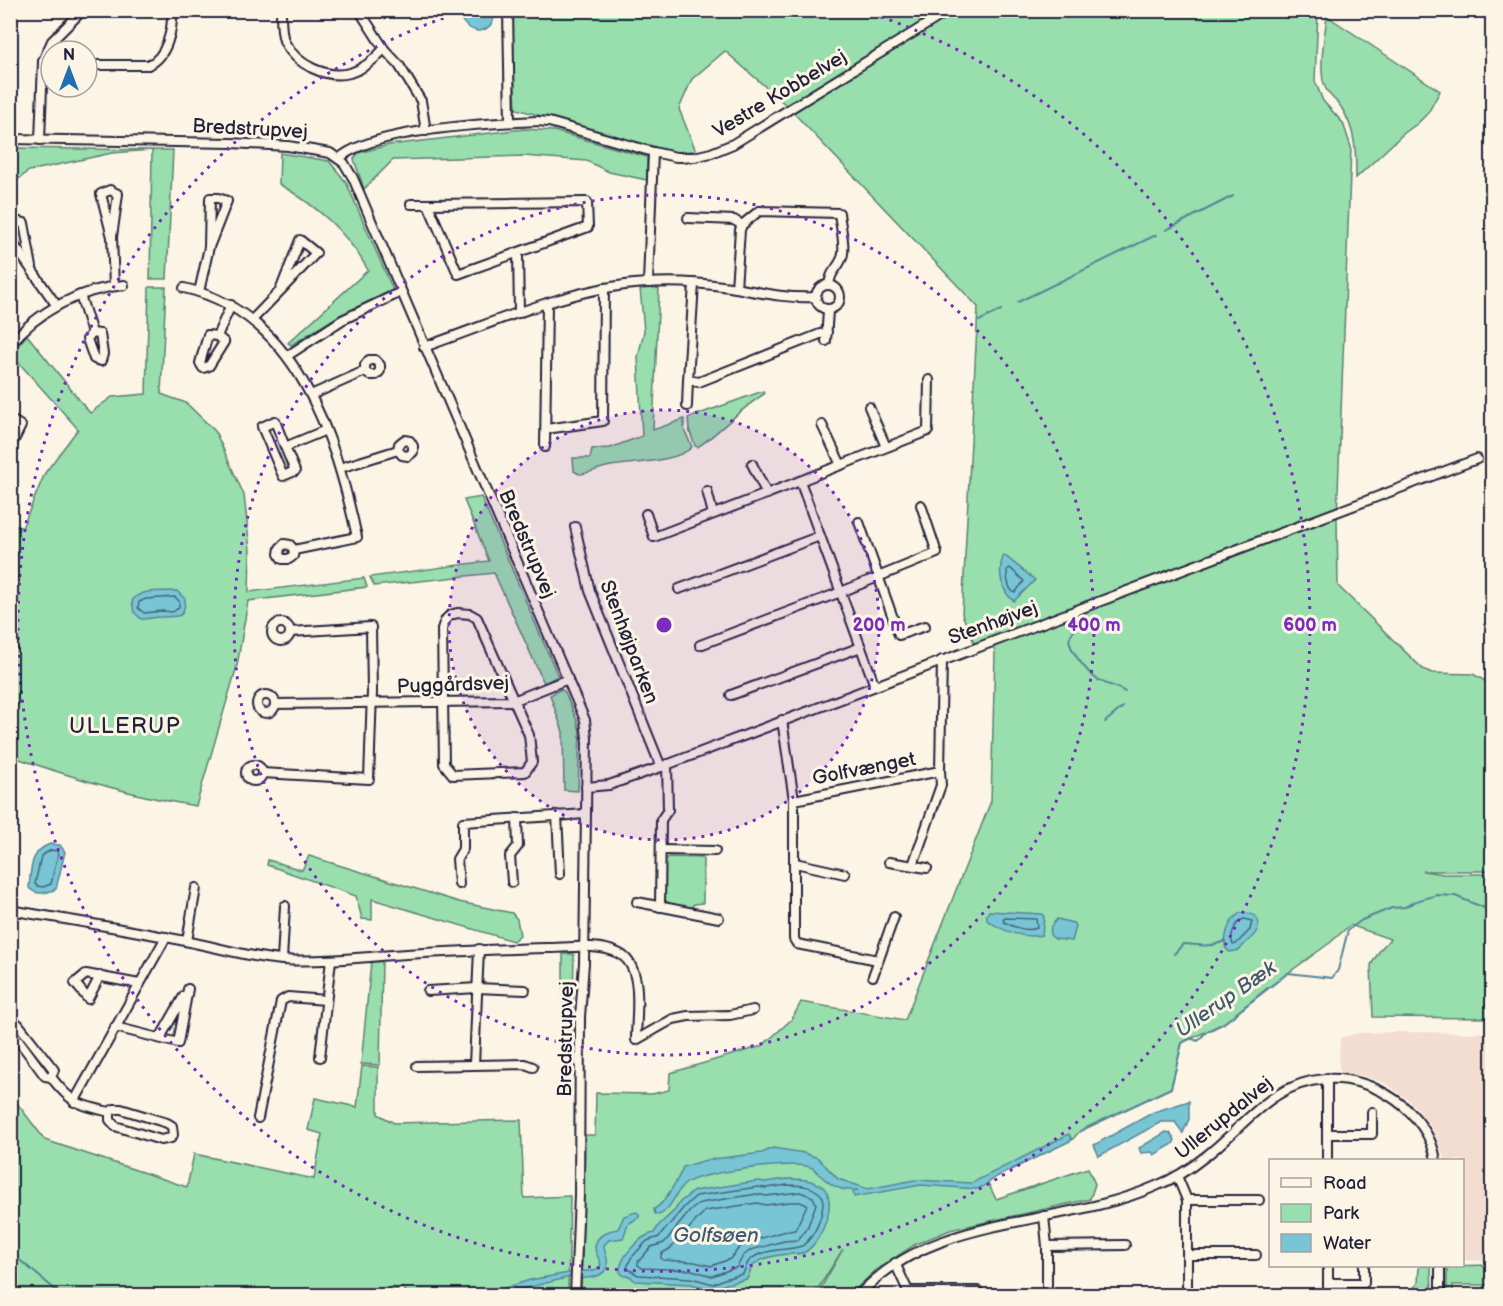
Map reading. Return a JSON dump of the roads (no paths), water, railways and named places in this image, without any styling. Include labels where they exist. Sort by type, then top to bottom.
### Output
[{"type":"street","points":[[54,39],[83,10]]},
{"type":"street","points":[[99,64],[148,65],[154,62],[163,53],[171,27],[172,10]]},
{"type":"street","points":[[281,10],[285,43],[303,64],[328,74],[350,73],[372,62],[384,49]]},
{"type":"street","points":[[359,10],[384,49],[399,65],[421,101],[426,131]]},
{"type":"street","points":[[508,10],[510,122]]},
{"type":"street","name":"Vestre Kobbelvej","points":[[339,158],[351,149],[400,135],[510,122],[549,122],[653,153],[676,157],[694,157],[711,153],[733,144],[950,10]]},
{"type":"street","points":[[40,140],[44,99]]},
{"type":"street","name":"Bredstrupvej","points":[[10,139],[231,142],[322,150],[339,158],[352,178],[585,720],[587,738],[584,948],[580,1017],[579,1195],[575,1296]]},
{"type":"street","points":[[648,283],[653,153]]},
{"type":"street","points":[[112,237],[101,194],[110,190],[118,194],[112,237],[114,286]]},
{"type":"street","points":[[199,292],[208,247],[210,198],[218,198],[227,201],[208,247]]},
{"type":"street","points":[[411,204],[588,202],[588,227],[458,274],[428,204]]},
{"type":"street","points":[[736,288],[742,225],[759,211],[838,213],[844,253],[830,275],[829,285]]},
{"type":"street","points":[[688,218],[734,220],[742,225]]},
{"type":"street","points":[[10,228],[19,222],[24,223],[32,269]]},
{"type":"street","points":[[10,239],[57,306]]},
{"type":"street","points":[[253,319],[280,291],[316,253],[300,240],[280,291]]},
{"type":"street","points":[[518,253],[519,313]]},
{"type":"street","points":[[424,347],[547,303],[604,288],[648,283],[694,283],[788,298],[816,297]]},
{"type":"street","points":[[687,406],[694,283]]},
{"type":"street","points":[[12,341],[32,323],[57,306],[81,295],[124,285]]},
{"type":"street","points":[[829,285],[837,289],[840,297],[837,305],[828,310],[819,305],[816,297],[821,287],[829,285]]},
{"type":"street","points":[[184,288],[231,305],[253,319],[271,335],[311,395],[326,430],[340,468],[357,537],[294,550]]},
{"type":"street","points":[[546,429],[603,420],[604,288]]},
{"type":"street","points":[[287,356],[342,320],[401,292]]},
{"type":"street","points":[[81,295],[92,333]]},
{"type":"street","points":[[545,447],[547,303]]},
{"type":"street","points":[[217,336],[231,305]]},
{"type":"street","points":[[688,380],[699,382],[820,334],[827,337],[828,310]]},
{"type":"street","points":[[311,395],[365,371]]},
{"type":"street","points":[[646,514],[654,537],[928,431],[928,380]]},
{"type":"street","points":[[869,406],[886,447]]},
{"type":"street","points":[[10,423],[13,421],[21,426],[10,448]]},
{"type":"street","points":[[275,421],[285,447],[295,471],[283,477],[262,427],[275,421]]},
{"type":"street","points":[[822,425],[841,465]]},
{"type":"street","points":[[285,447],[326,430]]},
{"type":"street","points":[[340,468],[398,450]]},
{"type":"street","name":"Stenhøjvej","points":[[586,787],[609,785],[664,766],[1477,459]]},
{"type":"street","points":[[752,464],[767,494]]},
{"type":"street","points":[[800,481],[875,686]]},
{"type":"street","points":[[707,491],[713,514]]},
{"type":"street","points":[[700,645],[937,553],[921,505]]},
{"type":"street","points":[[859,522],[899,635],[925,626]]},
{"type":"street","name":"Stenhøjparken","points":[[575,527],[590,591],[664,766]]},
{"type":"street","points":[[679,589],[820,536]]},
{"type":"street","points":[[458,613],[470,614],[477,618],[513,701],[531,744],[532,762],[525,772],[453,775],[448,772],[444,764],[442,629],[448,616],[458,613]]},
{"type":"street","name":"Puggårdsvej","points":[[262,773],[369,779],[372,692],[371,627],[290,632]]},
{"type":"street","points":[[731,695],[861,647]]},
{"type":"street","name":"Golfvænget","points":[[913,865],[941,785],[942,660]]},
{"type":"street","name":"Puggårdsvej","points":[[275,704],[513,701],[568,679]]},
{"type":"street","name":"Golfvænget","points":[[782,720],[794,800],[794,939],[797,944],[878,960]]},
{"type":"street","points":[[660,907],[661,820],[668,810],[664,766]]},
{"type":"street","name":"Golfvænget","points":[[794,800],[940,771]]},
{"type":"street","points":[[459,884],[457,859],[463,849],[462,822],[586,814]]},
{"type":"street","points":[[557,815],[560,874]]},
{"type":"street","points":[[512,882],[510,856],[518,846],[517,818]]},
{"type":"street","points":[[661,850],[715,850]]},
{"type":"street","points":[[889,862],[927,868]]},
{"type":"street","points":[[795,863],[845,874]]},
{"type":"street","points":[[186,941],[196,888]]},
{"type":"street","points":[[637,902],[719,918]]},
{"type":"street","points":[[282,960],[285,906]]},
{"type":"street","points":[[10,910],[282,960],[331,960],[480,949],[596,948],[619,953],[634,968],[636,1040],[673,1019],[688,1016],[730,1015],[753,1010]]},
{"type":"street","points":[[873,976],[894,917]]},
{"type":"street","points":[[74,1102],[166,937]]},
{"type":"street","points":[[474,1065],[480,949]]},
{"type":"street","points":[[320,1058],[331,960]]},
{"type":"street","points":[[100,976],[139,984]]},
{"type":"street","points":[[428,991],[477,988],[525,990]]},
{"type":"street","points":[[115,1027],[178,1043],[188,989],[160,1038]]},
{"type":"street","points":[[258,1118],[281,1001],[288,997],[326,1000]]},
{"type":"street","points":[[51,1077],[54,1070],[18,1024],[12,1025],[11,1030],[45,1076],[51,1077],[64,1094],[74,1102],[110,1113]]},
{"type":"street","points":[[417,1066],[525,1064],[533,1067]]},
{"type":"street","points":[[1327,1078],[1327,1159]]},
{"type":"street","name":"Ullerupdalvej","points":[[858,1296],[895,1263],[924,1247],[954,1236],[1133,1195],[1177,1176],[1207,1156],[1271,1098],[1290,1087],[1305,1082],[1327,1078],[1353,1081],[1376,1088],[1395,1099],[1414,1116],[1428,1136],[1435,1159]]},
{"type":"street","points":[[114,1109],[121,1109],[167,1123],[172,1126],[173,1135],[171,1138],[161,1140],[115,1126],[110,1120],[110,1113],[114,1109]]},
{"type":"street","points":[[1327,1134],[1372,1134],[1372,1112]]},
{"type":"street","name":"Ullerupdalvej","points":[[1177,1176],[1187,1200],[1187,1296]]},
{"type":"street","points":[[1187,1200],[1259,1200]]},
{"type":"street","points":[[1044,1216],[1047,1246],[1047,1296]]},
{"type":"street","points":[[1047,1246],[1125,1245]]},
{"type":"street","points":[[1187,1255],[1257,1255]]},
{"type":"street","points":[[895,1263],[908,1291],[978,1291]]},
{"type":"street","points":[[1328,1267],[1328,1286],[1364,1283],[1364,1267]]},
{"type":"street","points":[[1440,1267],[1440,1296]]},
{"type":"water","points":[[455,11],[495,11],[490,25],[478,31],[466,25]]},
{"type":"water","points":[[1004,555],[1035,580],[1014,601],[1003,586],[1001,567]]},
{"type":"water","points":[[177,591],[185,599],[180,616],[141,619],[134,612],[132,601],[140,594]]},
{"type":"water","points":[[50,844],[60,845],[65,852],[56,889],[38,893],[29,888],[30,874],[35,856],[43,847]]},
{"type":"water","points":[[989,911],[1042,914],[1044,917],[1042,935],[1021,935],[999,928],[987,920]]},
{"type":"water","points":[[1240,913],[1255,917],[1259,923],[1258,927],[1255,934],[1240,950],[1229,952],[1225,947],[1227,933],[1230,924]]},
{"type":"water","points":[[1057,919],[1076,926],[1072,941],[1055,939],[1050,935],[1051,926]]},
{"type":"water","points":[[1189,1101],[1189,1119],[1183,1133],[1175,1122],[1161,1122],[1099,1156],[1094,1145],[1154,1112]]},
{"type":"water","points":[[1166,1132],[1170,1133],[1175,1140],[1173,1144],[1154,1155],[1152,1152],[1141,1153],[1139,1148]]},
{"type":"water","points":[[1069,1134],[1072,1140],[996,1177],[977,1189],[921,1185],[854,1197],[853,1191],[858,1190],[833,1186],[811,1167],[781,1165],[725,1172],[694,1180],[682,1187],[670,1205],[659,1215],[655,1214],[654,1209],[666,1197],[683,1167],[706,1160],[762,1153],[773,1148],[804,1153],[818,1158],[838,1179],[868,1189],[915,1180],[972,1183]]},
{"type":"water","name":"Golfsøen","points":[[787,1179],[815,1182],[827,1193],[829,1211],[826,1221],[817,1240],[805,1252],[779,1255],[763,1260],[752,1266],[747,1279],[726,1284],[714,1290],[691,1284],[635,1281],[620,1272],[623,1260],[631,1248],[643,1238],[654,1233],[680,1202],[694,1191]]},
{"type":"water","points":[[636,1212],[639,1217],[628,1224],[623,1238],[609,1240],[604,1245],[607,1266],[600,1274],[588,1278],[570,1277],[498,1295],[478,1296],[530,1280],[580,1271],[595,1271],[601,1265],[595,1248],[598,1239],[607,1232],[618,1229],[624,1216]]},
{"type":"waterway","points":[[1166,230],[1233,196]]},
{"type":"waterway","points":[[1018,302],[1156,235]]},
{"type":"waterway","points":[[979,321],[1001,310]]},
{"type":"waterway","points":[[1093,620],[1074,631],[1070,637],[1071,648],[1094,677],[1125,692]]},
{"type":"waterway","points":[[1105,722],[1123,707]]},
{"type":"waterway","name":"Ullerup Bæk","points":[[1080,1131],[1171,1088],[1182,1043],[1190,1038],[1198,1041],[1206,1032],[1224,1023],[1288,973],[1332,978],[1338,970],[1348,930],[1362,920],[1392,908],[1405,907],[1437,895],[1455,896],[1492,911]]},
{"type":"waterway","points":[[1174,954],[1183,944],[1209,945],[1225,941]]},
{"type":"waterway","points":[[10,1252],[63,1296]]},
{"type":"district","name":"ULLERUP","points":[[125,726]]}]
